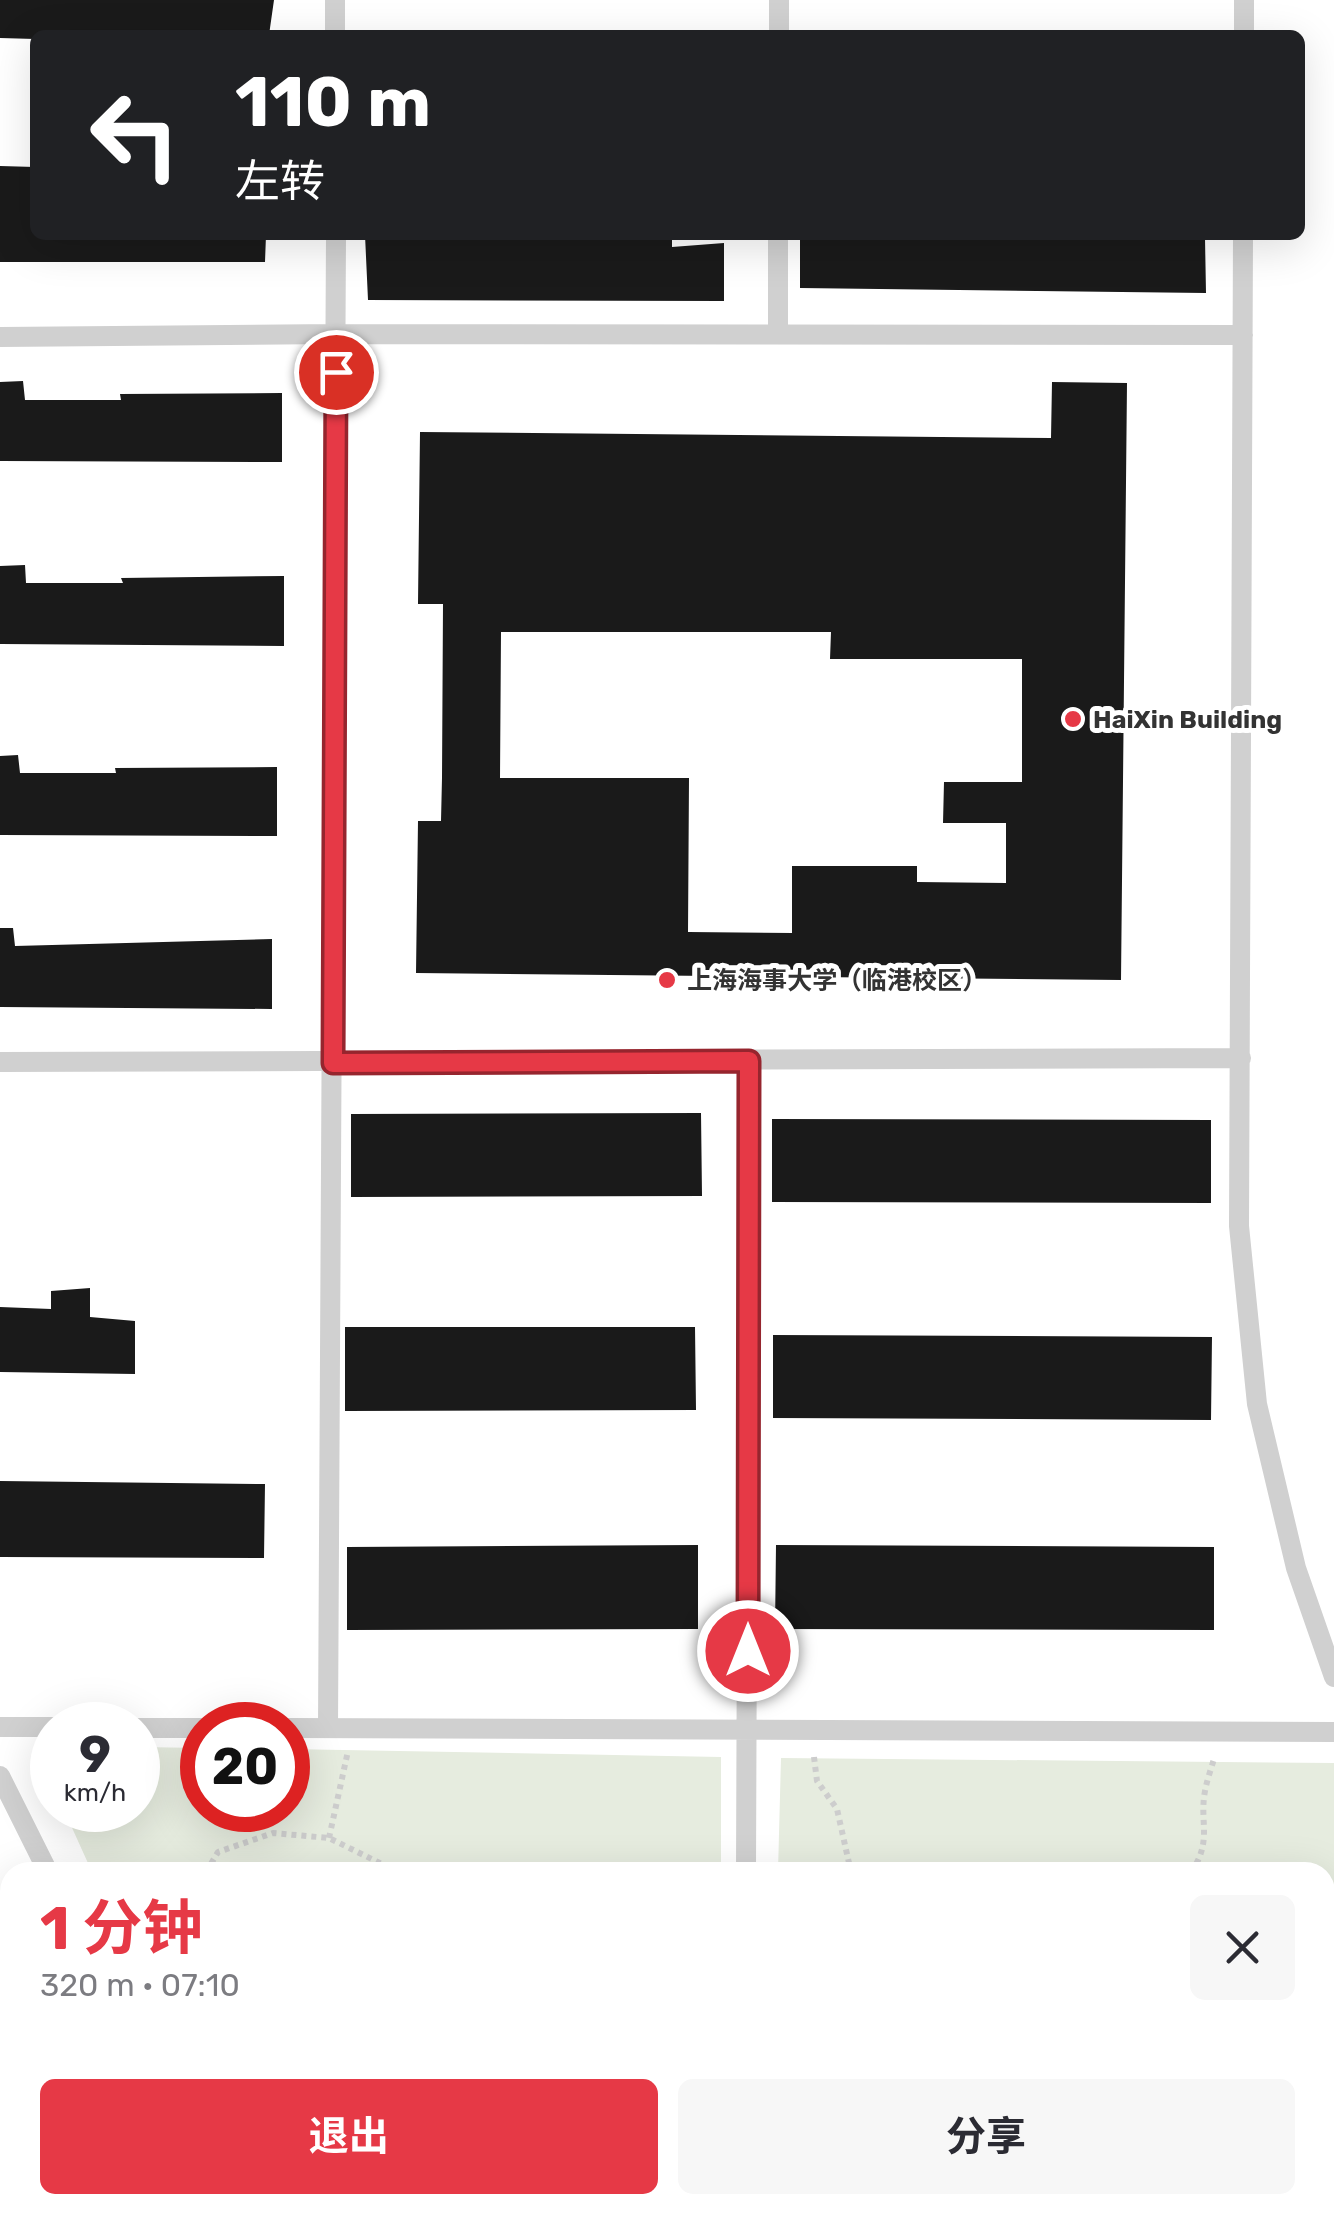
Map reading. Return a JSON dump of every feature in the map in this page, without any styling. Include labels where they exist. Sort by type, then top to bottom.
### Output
[{"type":"lane","points":[[335,0],[335,30]]},
{"type":"lane","points":[[779,0],[779,30]]},
{"type":"lane","points":[[1244,0],[1244,30]]},
{"type":"lane","points":[[328,1728],[336,240]]},
{"type":"lane","points":[[778,240],[778,334]]},
{"type":"lane","points":[[1244,240],[1239,1226],[1257,1404],[1296,1568],[1334,1677]]},
{"type":"lane","points":[[0,337],[1243,335]]},
{"type":"lane","points":[[0,1062],[1241,1058]]},
{"type":"lane","points":[[746,1862],[749,1061]]},
{"type":"lane","points":[[0,1727],[30,1727]]},
{"type":"lane","points":[[310,1728],[1334,1732]]},
{"type":"lane","points":[[0,1776],[43,1862]]},
{"type":"path","points":[[329,1838],[353,1730]]},
{"type":"path","points":[[810,1730],[817,1780],[837,1808],[849,1862]]},
{"type":"path","points":[[1198,1862],[1206,1826],[1204,1794],[1222,1734]]},
{"type":"path","points":[[212,1862],[218,1852],[273,1833],[329,1838],[378,1862]]},
{"type":"shaded area","points":[[160,1747],[180,1748],[180,1832],[310,1832],[310,1749],[721,1757],[721,1862],[87,1862],[74,1832],[160,1832]]},
{"type":"shaded area","points":[[781,1758],[1334,1763],[1334,1862],[778,1862]]},
{"type":"building","points":[[0,0],[274,0],[270,30],[30,30],[30,39],[0,38]]},
{"type":"building","points":[[0,166],[30,167],[30,240],[266,240],[265,262],[0,262]]},
{"type":"building","points":[[365,240],[672,240],[672,247],[724,243],[724,301],[368,300]]},
{"type":"building","points":[[800,240],[1205,240],[1206,293],[800,288]]},
{"type":"building","points":[[23,381],[25,400],[121,400],[120,394],[282,393],[282,462],[0,461],[0,382]]},
{"type":"building","name":"HaiXin Building","points":[[1052,382],[1127,383],[1121,980],[416,973],[418,821],[441,821],[442,778],[443,604],[418,604],[420,432],[1051,438]],"holes":[[[501,632],[831,632],[830,659],[1022,659],[1022,782],[944,782],[943,823],[1006,823],[1006,883],[917,882],[917,866],[792,866],[792,933],[688,932],[689,778],[500,778]]]},
{"type":"building","points":[[25,565],[26,583],[284,576],[284,646],[0,644],[0,566]]},
{"type":"building","points":[[18,755],[20,773],[277,767],[277,836],[0,835],[0,756]]},
{"type":"building","points":[[0,928],[13,928],[15,946],[272,939],[272,1009],[0,1007]]},
{"type":"building","points":[[701,1113],[702,1196],[351,1197],[351,1114]]},
{"type":"building","points":[[772,1119],[1211,1120],[1211,1203],[772,1202]]},
{"type":"building","points":[[90,1288],[90,1317],[135,1321],[135,1374],[0,1372],[0,1307],[51,1309],[51,1291]]},
{"type":"building","points":[[345,1327],[695,1327],[696,1410],[345,1411]]},
{"type":"building","points":[[773,1335],[1212,1337],[1211,1420],[773,1418]]},
{"type":"building","points":[[0,1481],[265,1484],[264,1558],[0,1557]]},
{"type":"building","points":[[698,1545],[698,1629],[347,1630],[347,1547]]},
{"type":"building","points":[[776,1545],[1214,1547],[1214,1630],[775,1629]]},
{"type":"place","name":"HaiXin Building","points":[[1073,719]]},
{"type":"place","name":"上海海事大学（临港校区）","points":[[667,980]]},
{"type":"route","points":[[336,372],[333,1063],[749,1061],[748,1651]]}]
